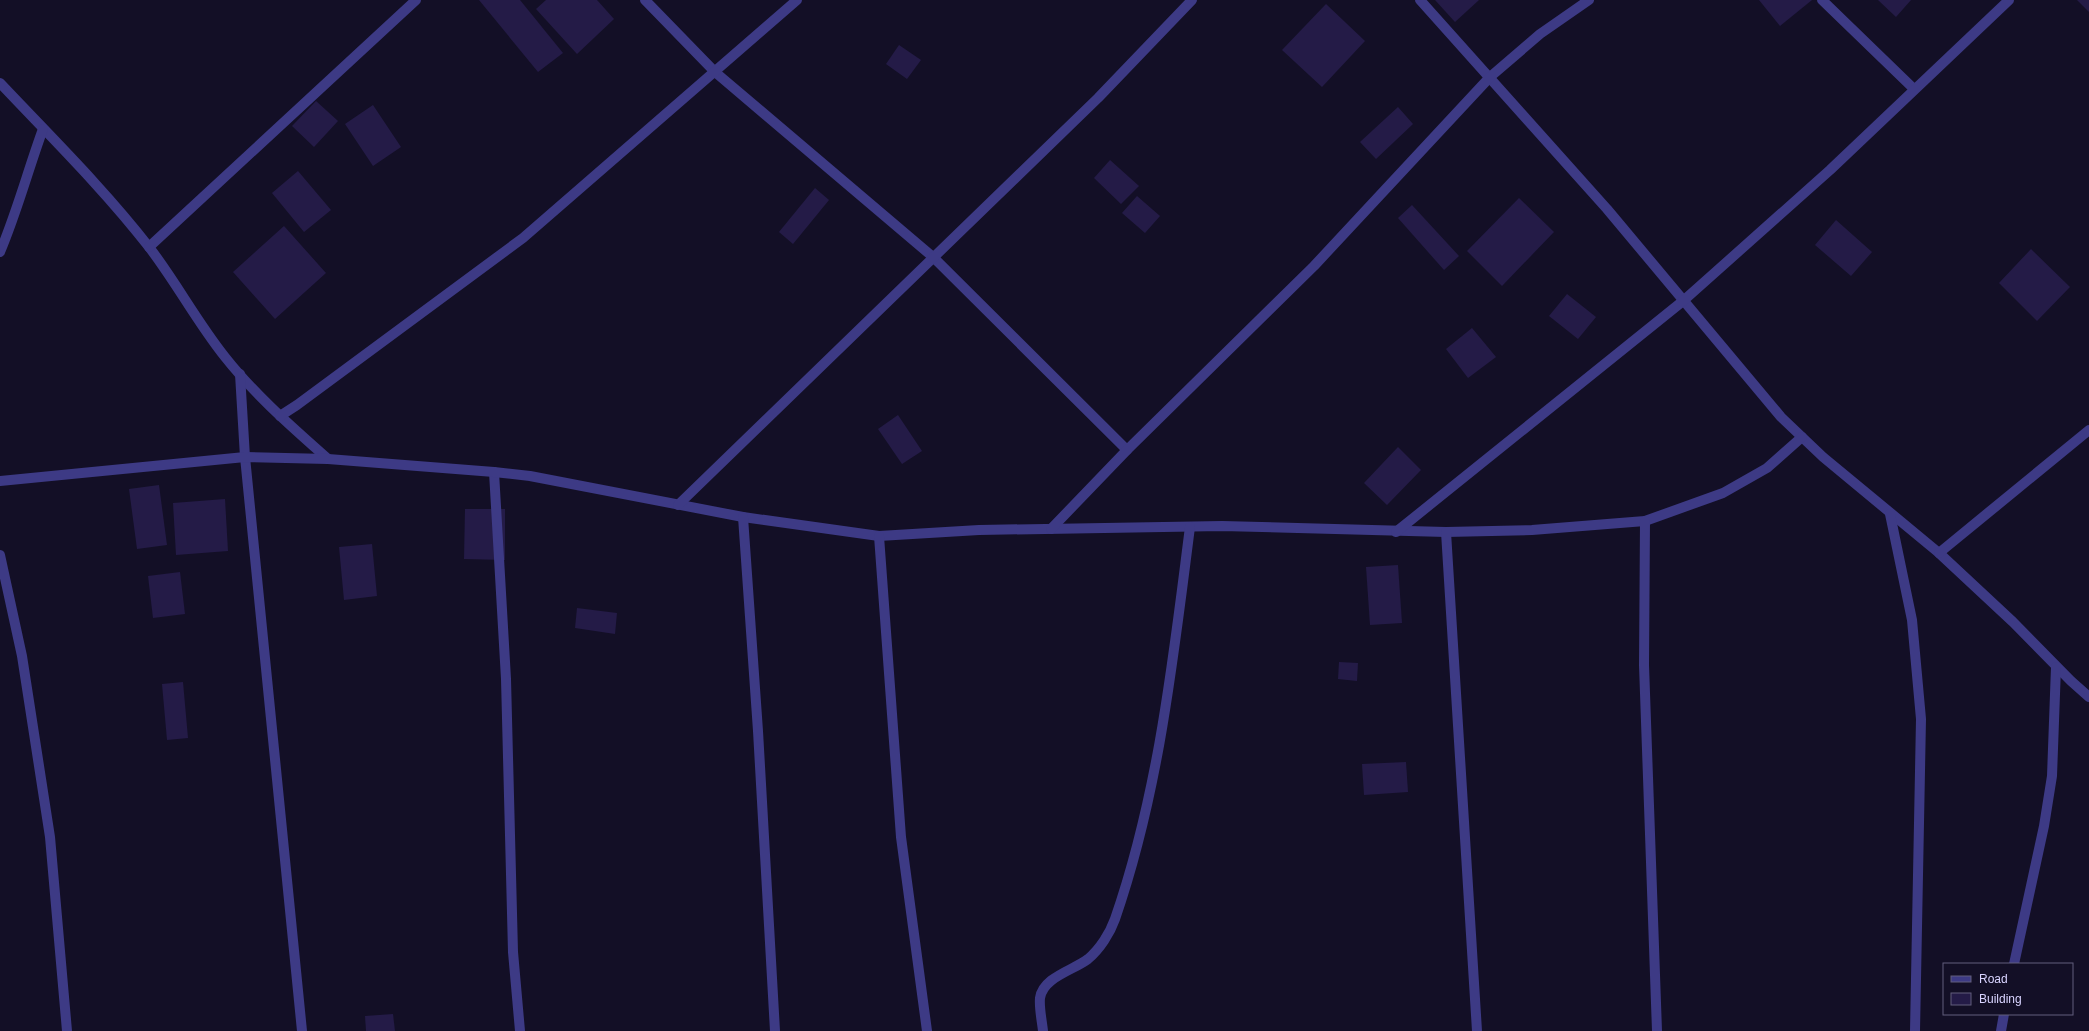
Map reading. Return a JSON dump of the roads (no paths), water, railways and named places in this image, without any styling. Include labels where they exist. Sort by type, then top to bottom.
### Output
[{"type":"street","points":[[149,247],[416,0]]},
{"type":"street","points":[[645,0],[715,72],[933,257],[1127,450]]},
{"type":"street","points":[[280,416],[523,238],[797,0]]},
{"type":"street","points":[[678,505],[1098,98],[1192,0]]},
{"type":"street","points":[[1420,0],[1608,209],[1781,417],[1890,514],[1939,553],[2013,622],[2056,667],[2089,697]]},
{"type":"street","points":[[1051,529],[1127,450],[1314,266],[1490,77],[1540,34],[1589,0]]},
{"type":"street","points":[[1822,0],[1914,89]]},
{"type":"street","points":[[1396,532],[1683,301],[1830,170],[2009,0]]},
{"type":"street","points":[[0,83],[115,206],[149,247],[220,350],[240,374],[280,416],[328,459]]},
{"type":"street","points":[[0,252],[13,221],[26,175],[43,129]]},
{"type":"street","points":[[240,374],[245,457],[302,1031]]},
{"type":"street","points":[[1939,553],[2089,430]]},
{"type":"street","points":[[0,481],[245,457],[328,459],[494,472],[591,487],[743,517],[879,536],[980,530],[1190,527],[1298,528],[1396,532],[1532,530],[1645,521],[1723,493],[1766,468],[1802,437]]},
{"type":"street","points":[[494,472],[506,679],[513,952],[520,1031]]},
{"type":"street","points":[[1890,514],[1912,620],[1921,719],[1915,1031]]},
{"type":"street","points":[[743,517],[758,731],[775,1031]]},
{"type":"street","points":[[1645,521],[1644,665],[1657,1031]]},
{"type":"street","points":[[1043,1031],[1040,997],[1046,986],[1056,978],[1088,959],[1103,943],[1114,921],[1132,866],[1156,768],[1175,649],[1190,527]]},
{"type":"street","points":[[1446,532],[1477,1031]]},
{"type":"street","points":[[879,536],[901,836],[927,1031]]},
{"type":"street","points":[[0,555],[22,656],[50,837],[67,1031]]},
{"type":"street","points":[[2014,963],[2044,826],[2052,776],[2056,667]]},
{"type":"street","points":[[2001,1031],[2004,1015]]}]
